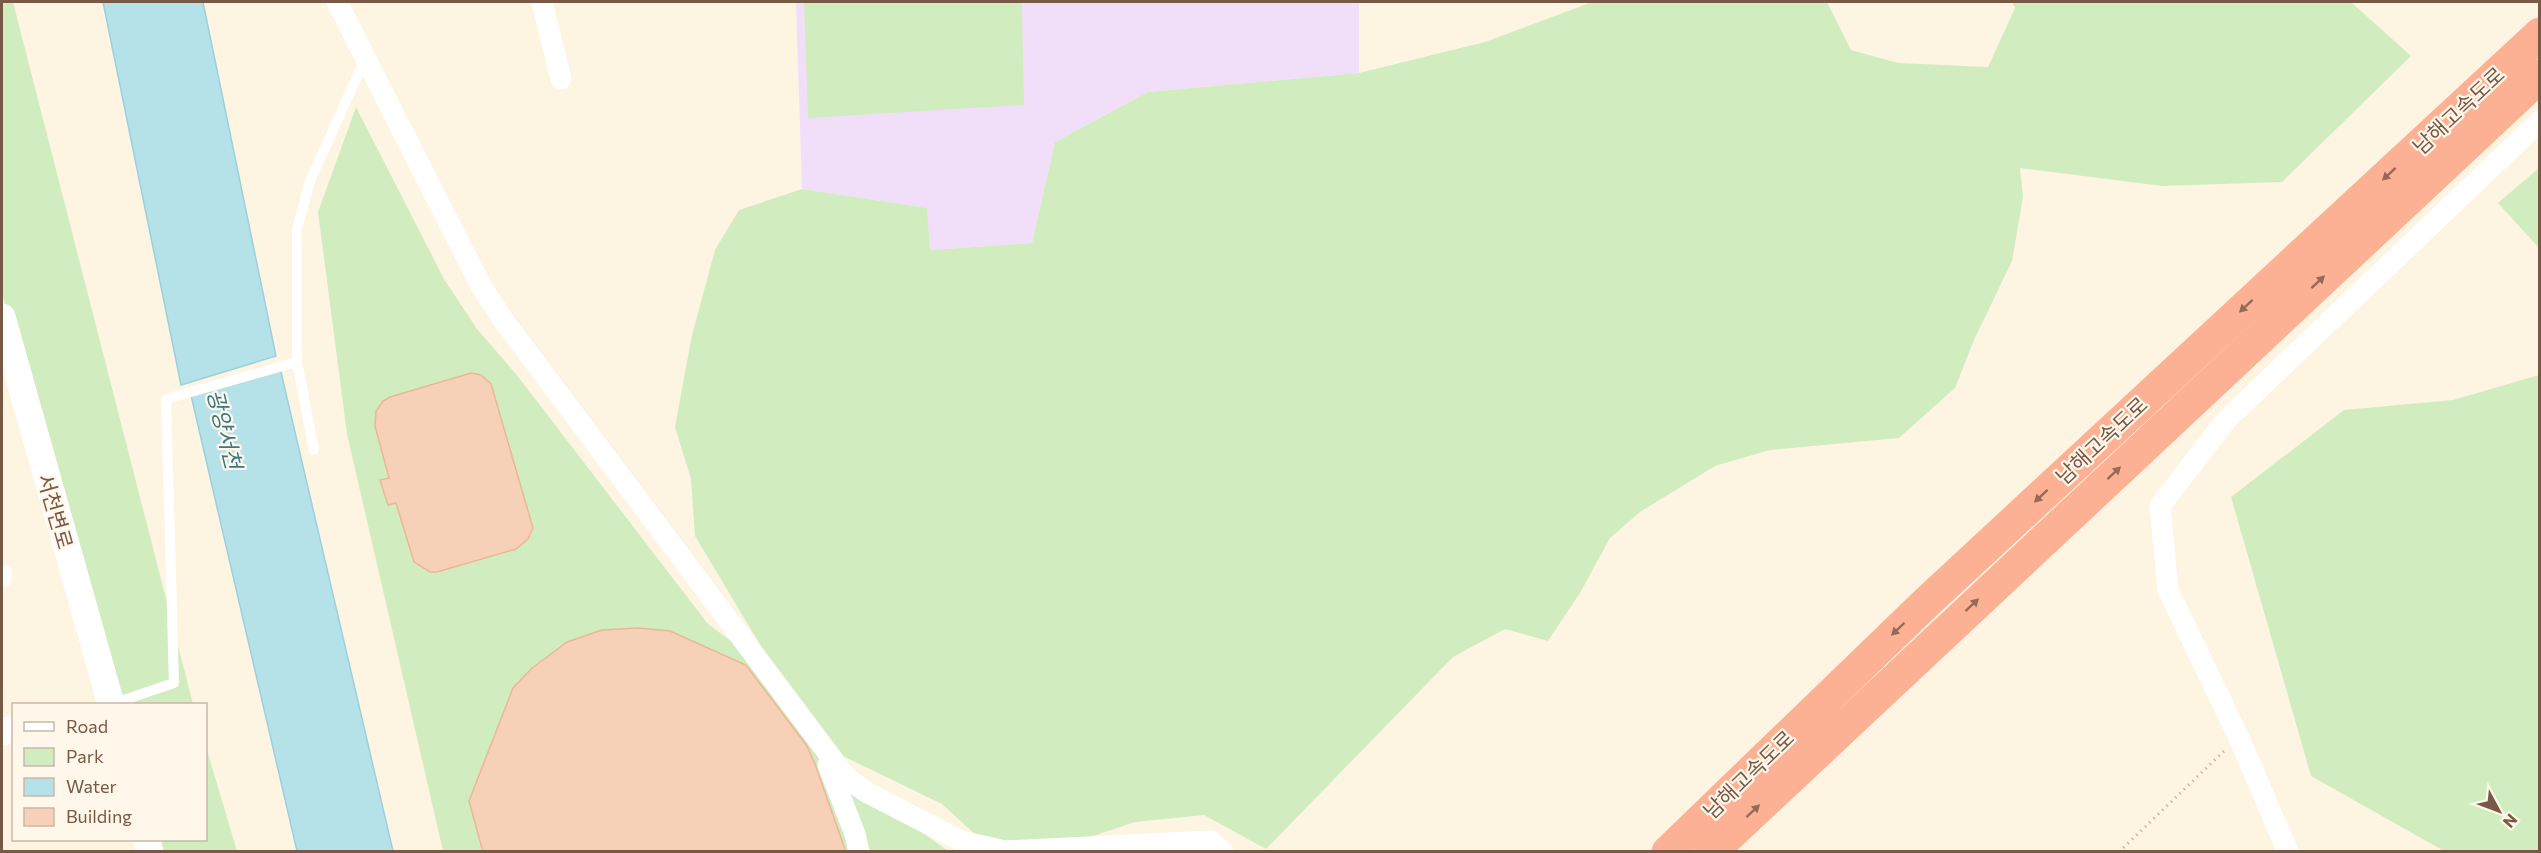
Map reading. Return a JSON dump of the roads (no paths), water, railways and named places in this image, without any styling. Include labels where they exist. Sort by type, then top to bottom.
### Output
[{"type":"highway","name":"남해고속도로","points":[[1668,852],[1927,602],[2540,34]]},
{"type":"highway","name":"남해고속도로","points":[[1711,852],[2540,76]]},
{"type":"street","points":[[337,2],[481,286],[504,321],[846,777],[866,792],[961,841],[1005,851],[1211,841],[1223,852]]},
{"type":"street","points":[[542,2],[561,79]]},
{"type":"street","points":[[2288,852],[2239,738],[2168,590],[2160,506],[2227,418],[2540,121]]},
{"type":"street","name":"서천변로","points":[[2,317],[111,703]]},
{"type":"street","points":[[820,745],[855,834],[859,852]]},
{"type":"lane","points":[[314,450],[297,362],[297,229],[310,181],[365,59]]},
{"type":"lane","points":[[118,703],[174,683],[166,399],[297,362]]},
{"type":"water","points":[[103,2],[203,2],[276,356],[181,385]]},
{"type":"water","name":"광양서천","points":[[280,368],[393,851],[297,851],[190,391]]}]
